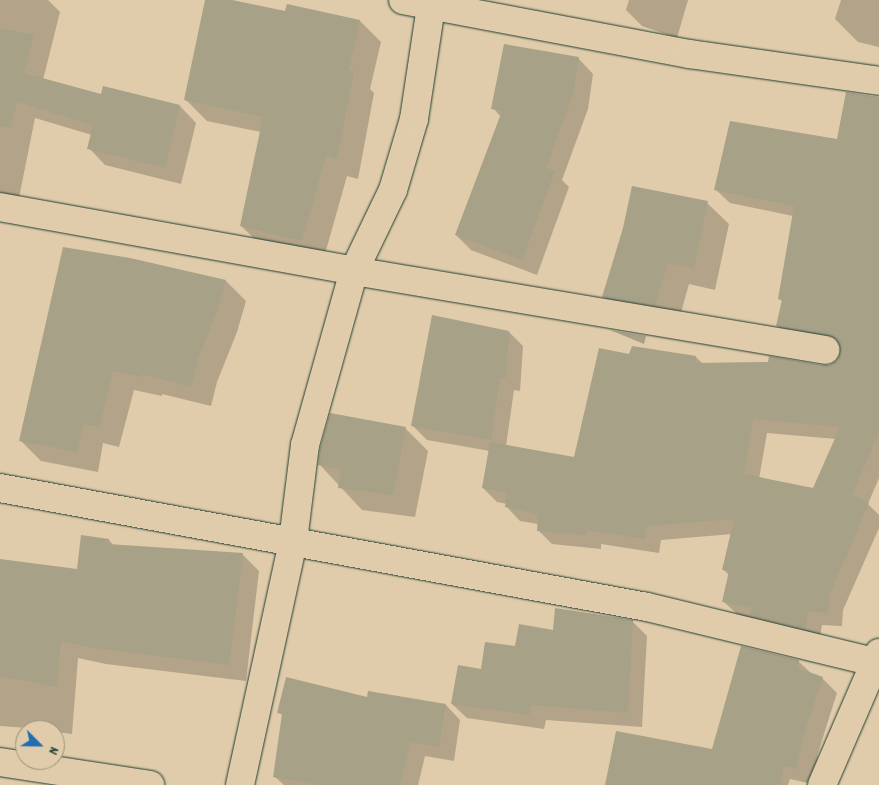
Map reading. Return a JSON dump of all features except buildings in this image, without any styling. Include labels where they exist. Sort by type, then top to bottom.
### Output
[{"type":"street","points":[[403,0],[431,3],[690,54],[879,81]]},
{"type":"street","points":[[240,785],[293,541],[305,445],[354,272],[393,190],[414,119],[431,3]]},
{"type":"street","points":[[0,207],[354,272],[825,350]]},
{"type":"street","points":[[0,488],[646,607],[877,657],[822,785]]},
{"type":"street","points":[[0,762],[150,785]]}]
